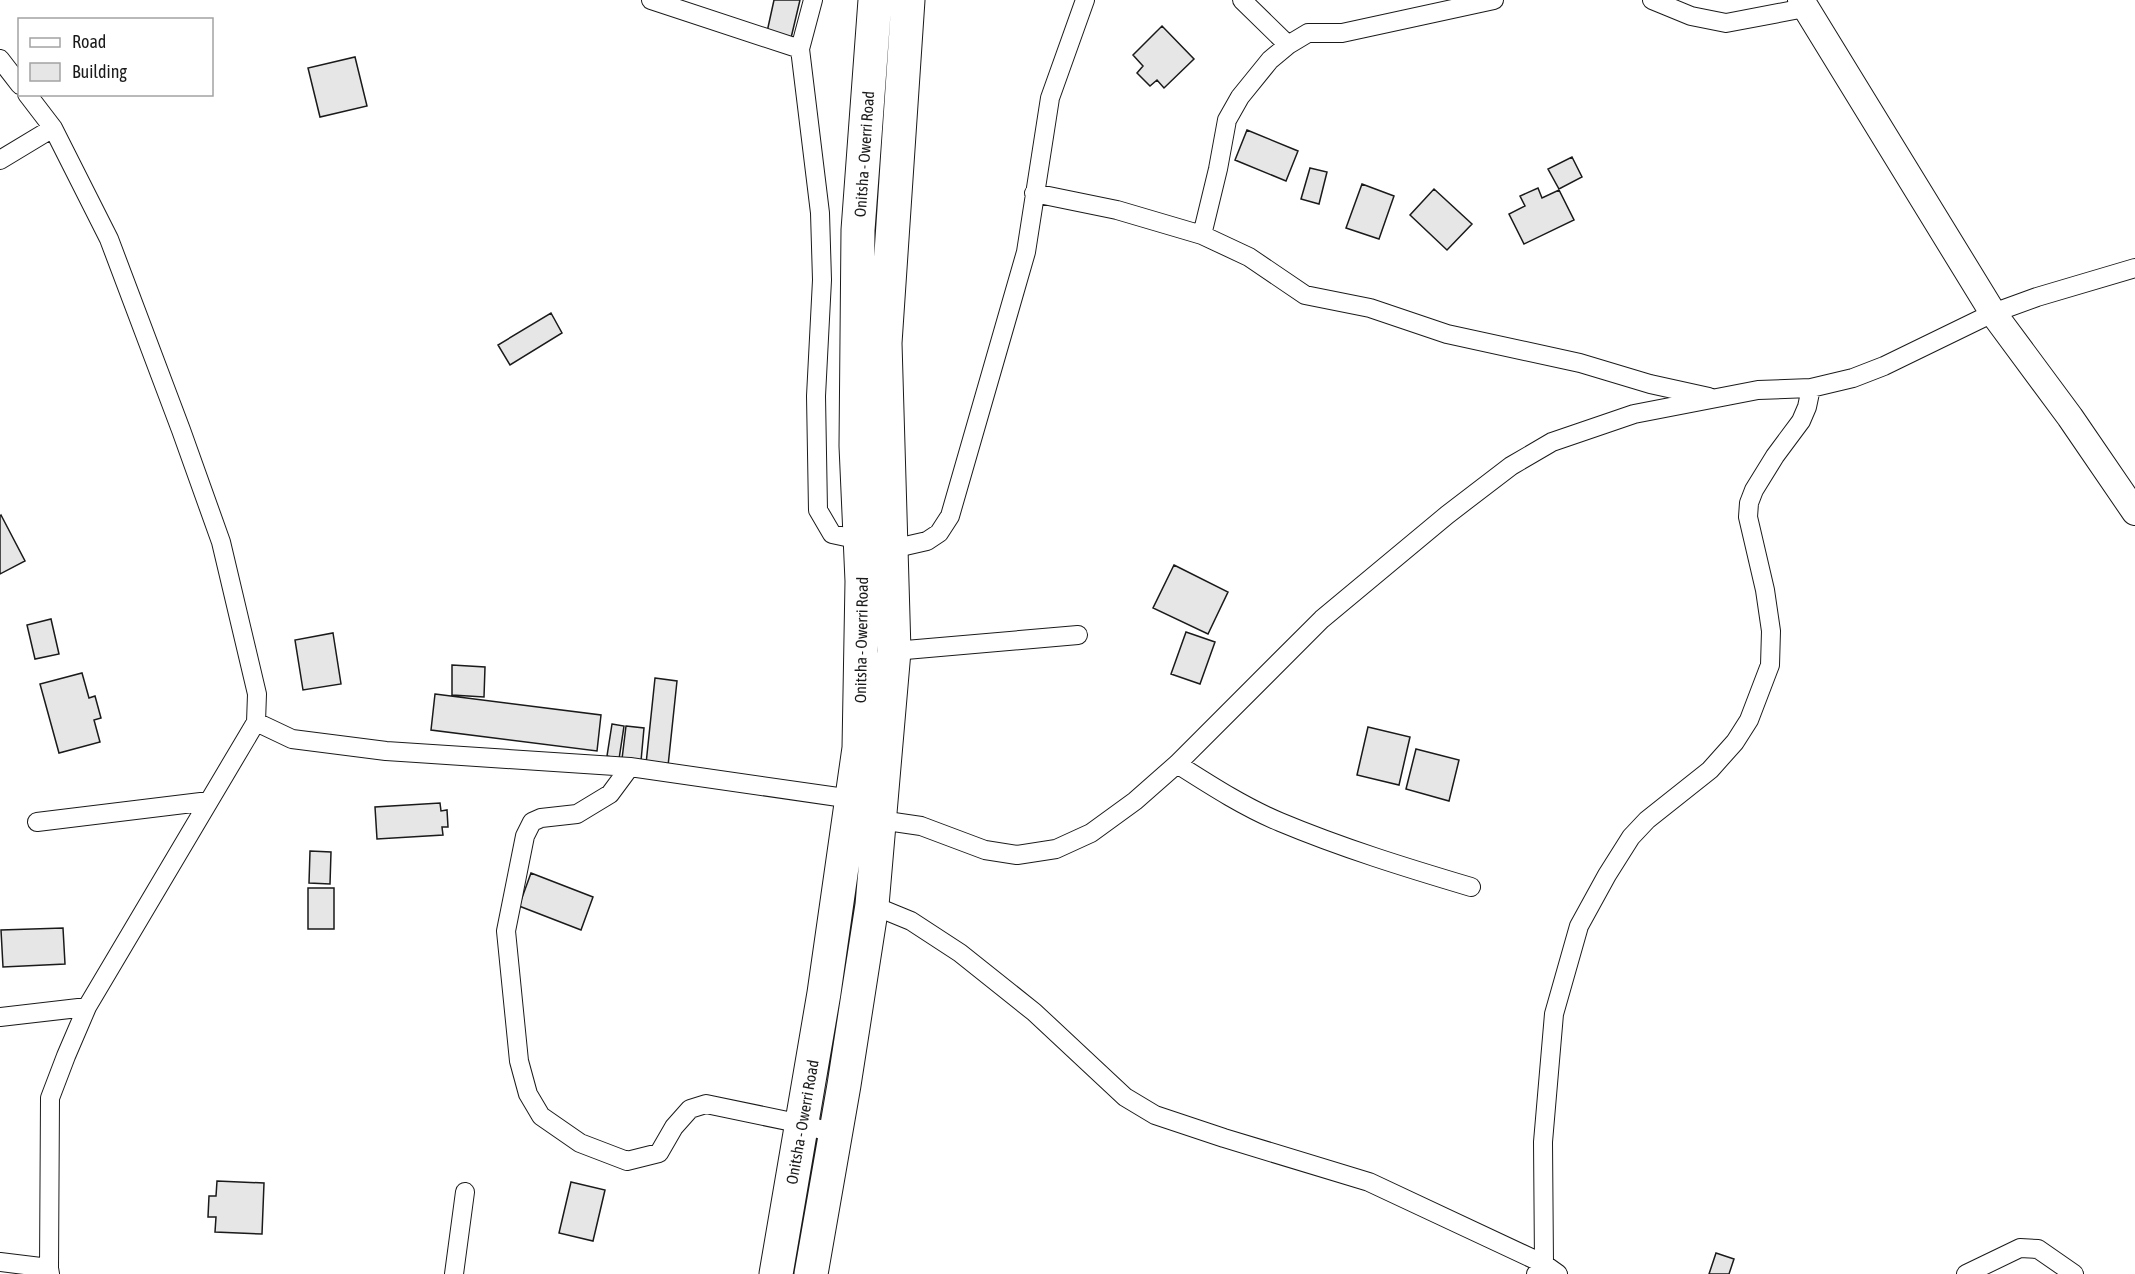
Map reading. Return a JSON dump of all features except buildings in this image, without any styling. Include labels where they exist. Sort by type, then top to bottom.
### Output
[{"type":"highway","name":"Onitsha - Owerri Road","points":[[776,1274],[824,993],[859,748],[862,581],[856,446],[858,230],[875,0]]},
{"type":"highway","name":"Onitsha - Owerri Road","points":[[811,1274],[836,1134],[872,905],[894,651],[885,343],[908,0]]},
{"type":"street","points":[[651,0],[800,49]]},
{"type":"street","points":[[813,0],[800,49],[820,213],[822,280],[816,396],[818,510],[832,534],[860,540]]},
{"type":"street","points":[[892,549],[927,541],[939,533],[950,516],[1026,252],[1050,98],[1085,0]]},
{"type":"street","points":[[1242,0],[1288,45]]},
{"type":"street","points":[[1202,235],[1227,120],[1240,97],[1270,60],[1288,45],[1308,33],[1342,33],[1494,0]]},
{"type":"street","points":[[1652,0],[1691,16],[1726,23],[1803,4],[1993,313],[2070,417],[2135,512]]},
{"type":"street","points":[[0,59],[18,82]]},
{"type":"street","points":[[0,1262],[50,1271],[50,1098],[87,1007],[256,722],[257,694],[222,543],[109,239],[53,128],[29,96]]},
{"type":"street","points":[[0,160],[53,128]]},
{"type":"street","points":[[1034,193],[1117,210],[1202,235],[1249,257],[1305,295],[1370,308],[1447,333],[1580,363],[1650,384],[1717,399]]},
{"type":"street","points":[[880,820],[921,826],[985,850],[1017,855],[1056,849],[1091,832],[1135,801],[1177,764],[1322,619],[1447,515],[1511,466],[1552,442],[1634,414],[1758,390],[1811,388],[1853,378],[1884,366],[1993,313],[2037,297],[2135,268]]},
{"type":"street","points":[[872,905],[910,921],[960,953],[1034,1012],[1125,1097],[1155,1115],[1370,1182],[1546,1271],[1543,1142],[1554,1014],[1579,927],[1631,837],[1647,820],[1710,770],[1735,742],[1749,720],[1770,665],[1772,631],[1766,590],[1748,517],[1749,503],[1754,489],[1801,421],[1811,388]]},
{"type":"street","points":[[894,651],[1078,636]]},
{"type":"street","points":[[256,722],[292,740],[386,751],[630,767],[852,799]]},
{"type":"street","points":[[1177,764],[1219,791],[1278,822],[1374,858],[1471,887]]},
{"type":"street","points":[[630,767],[610,794],[577,814],[541,818],[532,822],[525,836],[506,931],[519,1060],[528,1094],[541,1116],[580,1143],[627,1161],[659,1153],[674,1127],[690,1109],[706,1104],[802,1124],[836,1134]]},
{"type":"street","points":[[37,822],[209,801]]},
{"type":"street","points":[[0,1017],[87,1007]]},
{"type":"street","points":[[454,1274],[465,1192]]},
{"type":"street","points":[[1966,1274],[2020,1248],[2038,1249],[2074,1274]]}]
